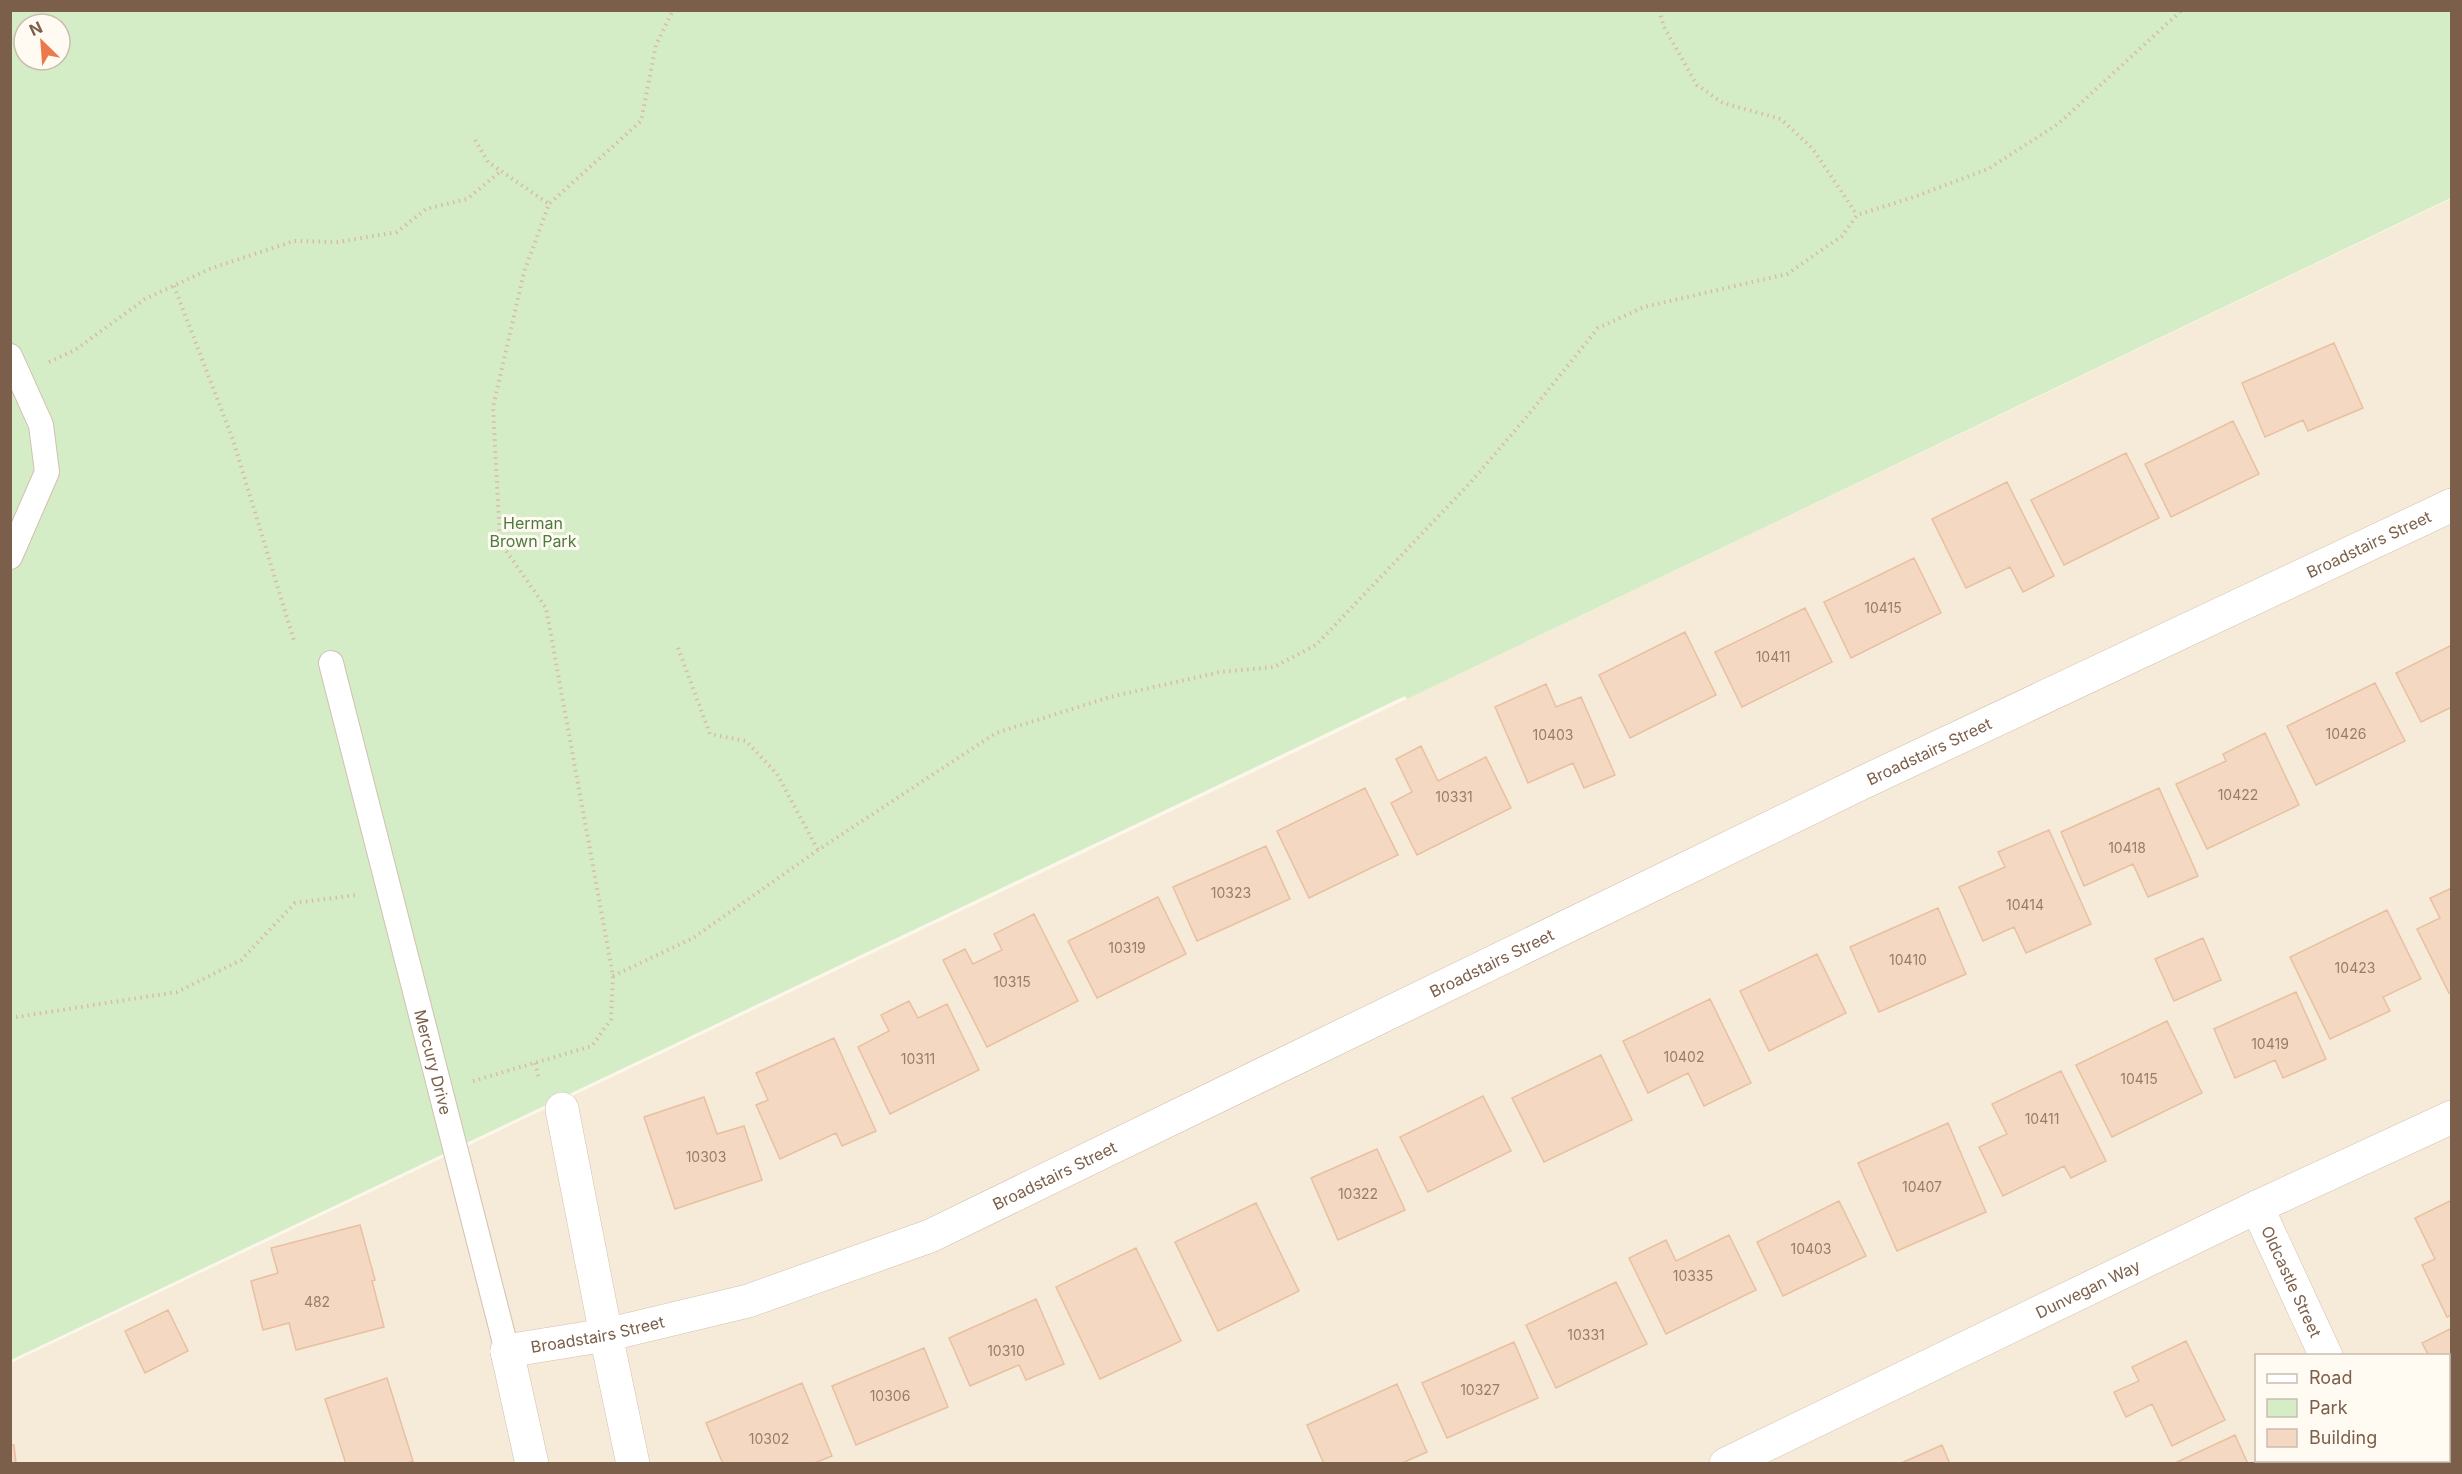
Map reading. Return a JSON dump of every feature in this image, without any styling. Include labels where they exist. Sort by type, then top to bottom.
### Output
[{"type":"street","name":"Broadstairs Street","points":[[507,1352],[606,1335],[748,1301],[930,1236],[1853,787],[2451,505]]},
{"type":"street","points":[[562,1109],[633,1464]]},
{"type":"street","name":"Dunvegan Way","points":[[1726,1464],[1765,1455],[2257,1207],[2451,1117]]},
{"type":"street","name":"Oldcastle Street","points":[[2257,1207],[2325,1354]]},
{"type":"street","name":"Mercury Drive","points":[[507,1352],[532,1464]]},
{"type":"lane","points":[[10,557],[47,472],[41,425],[15,366]]},
{"type":"lane","name":"Mercury Drive","points":[[331,663],[507,1352]]},
{"type":"path","points":[[441,1091],[592,1046],[612,1019],[613,976],[546,608],[500,542],[493,407],[524,272],[549,204],[641,121],[656,45],[673,10]]},
{"type":"path","points":[[1659,10],[1664,27],[1697,85],[1723,103],[1781,119],[1813,149],[1857,215]]},
{"type":"path","points":[[613,976],[693,938],[818,850],[996,733],[1110,697],[1220,672],[1274,667],[1316,645],[1470,483],[1598,328],[1644,307],[1787,274],[1842,236],[1857,215],[1914,197],[1988,169],[2058,124],[2182,10]]},
{"type":"path","points":[[475,140],[488,162],[549,204]]},
{"type":"path","points":[[15,366],[75,350],[145,299],[212,268],[294,241],[338,242],[397,232],[426,209],[467,199],[501,171]]},
{"type":"path","points":[[174,286],[233,440],[294,644]]},
{"type":"path","points":[[678,648],[710,734],[746,741],[777,774],[818,850]]},
{"type":"path","points":[[10,1018],[177,992],[240,960],[295,903],[390,891]]},
{"type":"shaded area","points":[[2451,199],[2451,1463],[11,1464],[11,1363]]},
{"type":"green space","name":"Herman Brown Park","points":[[11,11],[2451,11],[2451,198],[1407,699],[1405,696],[11,1360]]},
{"type":"building","points":[[2334,343],[2363,408],[2308,431],[2303,420],[2265,437],[2242,383]]},
{"type":"building","points":[[2233,421],[2259,474],[2171,517],[2145,464]]},
{"type":"building","points":[[2126,453],[2159,518],[2064,565],[2031,500]]},
{"type":"building","points":[[2007,482],[2054,576],[2023,592],[2010,567],[1966,588],[1932,519]]},
{"type":"building","points":[[1914,558],[1941,613],[1851,658],[1824,602]]},
{"type":"building","points":[[1805,608],[1832,662],[1742,707],[1715,652]]},
{"type":"building","points":[[1685,632],[1716,695],[1630,738],[1599,675]]},
{"type":"building","points":[[2452,645],[2452,707],[2421,722],[2396,673]]},
{"type":"building","points":[[2375,683],[2405,741],[2316,785],[2287,726]]},
{"type":"building","points":[[1546,684],[1556,707],[1581,697],[1615,775],[1584,788],[1573,763],[1528,783],[1495,707]]},
{"type":"building","points":[[2265,733],[2299,805],[2207,849],[2176,784],[2226,761],[2223,754]]},
{"type":"building","points":[[1421,746],[1438,781],[1486,757],[1511,808],[1417,855],[1391,803],[1412,792],[1396,759]]},
{"type":"building","points":[[1365,788],[1398,855],[1309,898],[1277,831]]},
{"type":"building","points":[[2159,788],[2198,876],[2148,897],[2133,864],[2084,886],[2061,832]]},
{"type":"building","points":[[2049,830],[2091,924],[2026,953],[2014,927],[1983,941],[1959,887],[2005,867],[1998,852]]},
{"type":"building","points":[[1266,846],[1290,899],[1197,941],[1173,887]]},
{"type":"building","points":[[2452,888],[2452,992],[2449,993],[2417,929],[2440,918],[2430,898]]},
{"type":"building","points":[[1158,897],[1186,954],[1097,998],[1068,941]]},
{"type":"building","points":[[1938,908],[1966,974],[1879,1012],[1850,947]]},
{"type":"building","points":[[2387,910],[2421,979],[2383,997],[2390,1011],[2330,1039],[2290,957]]},
{"type":"building","points":[[1034,914],[1078,1001],[987,1047],[943,960],[965,949],[973,964],[1002,950],[994,934]]},
{"type":"building","points":[[2203,938],[2221,980],[2174,1001],[2155,959]]},
{"type":"building","points":[[1817,954],[1846,1013],[1769,1051],[1740,991]]},
{"type":"building","points":[[2296,992],[2326,1059],[2283,1078],[2275,1060],[2235,1078],[2214,1029]]},
{"type":"building","points":[[1710,999],[1751,1083],[1704,1106],[1688,1073],[1648,1093],[1623,1041]]},
{"type":"building","points":[[909,1001],[918,1018],[947,1004],[979,1070],[890,1114],[858,1047],[889,1031],[881,1015]]},
{"type":"building","points":[[2167,1021],[2202,1093],[2112,1137],[2076,1065]]},
{"type":"building","points":[[834,1038],[876,1131],[842,1146],[836,1133],[780,1159],[756,1105],[768,1100],[756,1073]]},
{"type":"building","points":[[1601,1055],[1632,1120],[1544,1162],[1512,1098]]},
{"type":"building","points":[[2061,1071],[2106,1161],[2071,1178],[2064,1166],[2003,1196],[1979,1147],[2007,1134],[1992,1104]]},
{"type":"building","points":[[1483,1096],[1511,1151],[1428,1192],[1400,1137]]},
{"type":"building","points":[[704,1097],[717,1134],[744,1126],[762,1180],[675,1209],[644,1117]]},
{"type":"building","points":[[1948,1123],[1986,1212],[1897,1251],[1858,1163]]},
{"type":"building","points":[[1377,1149],[1405,1210],[1338,1240],[1311,1178]]},
{"type":"building","points":[[2452,1200],[2452,1315],[2447,1317],[2422,1265],[2435,1259],[2415,1218]]},
{"type":"building","points":[[1839,1201],[1866,1256],[1783,1296],[1757,1242]]},
{"type":"building","points":[[1256,1203],[1299,1291],[1218,1331],[1175,1242]]},
{"type":"building","points":[[360,1225],[375,1280],[372,1281],[384,1327],[296,1350],[289,1323],[263,1330],[251,1281],[278,1273],[271,1248]]},
{"type":"building","points":[[1729,1235],[1756,1290],[1666,1334],[1629,1258],[1666,1240],[1676,1261]]},
{"type":"building","points":[[1136,1248],[1181,1341],[1100,1379],[1056,1287]]},
{"type":"building","points":[[1616,1282],[1647,1344],[1556,1388],[1526,1325]]},
{"type":"building","points":[[1036,1299],[1064,1364],[1026,1380],[1019,1365],[970,1386],[949,1338]]},
{"type":"building","points":[[168,1310],[188,1351],[145,1373],[125,1331]]},
{"type":"building","points":[[2452,1328],[2452,1402],[2450,1399],[2450,1354],[2428,1354],[2422,1343]]},
{"type":"building","points":[[2186,1341],[2225,1420],[2172,1446],[2152,1404],[2126,1417],[2114,1392],[2139,1381],[2132,1367]]},
{"type":"building","points":[[1514,1342],[1538,1398],[1447,1438],[1422,1383]]},
{"type":"building","points":[[924,1348],[948,1407],[856,1445],[832,1386]]},
{"type":"building","points":[[387,1378],[413,1461],[405,1464],[346,1464],[325,1399]]},
{"type":"building","points":[[802,1383],[832,1456],[812,1464],[723,1464],[706,1423]]},
{"type":"building","points":[[1397,1384],[1427,1452],[1400,1464],[1324,1464],[1307,1425]]},
{"type":"building","points":[[2235,1435],[2248,1464],[2173,1464]]},
{"type":"building","points":[[10,1445],[14,1445],[16,1464],[10,1464]]},
{"type":"building","points":[[1942,1445],[1950,1464],[1899,1464]]}]
